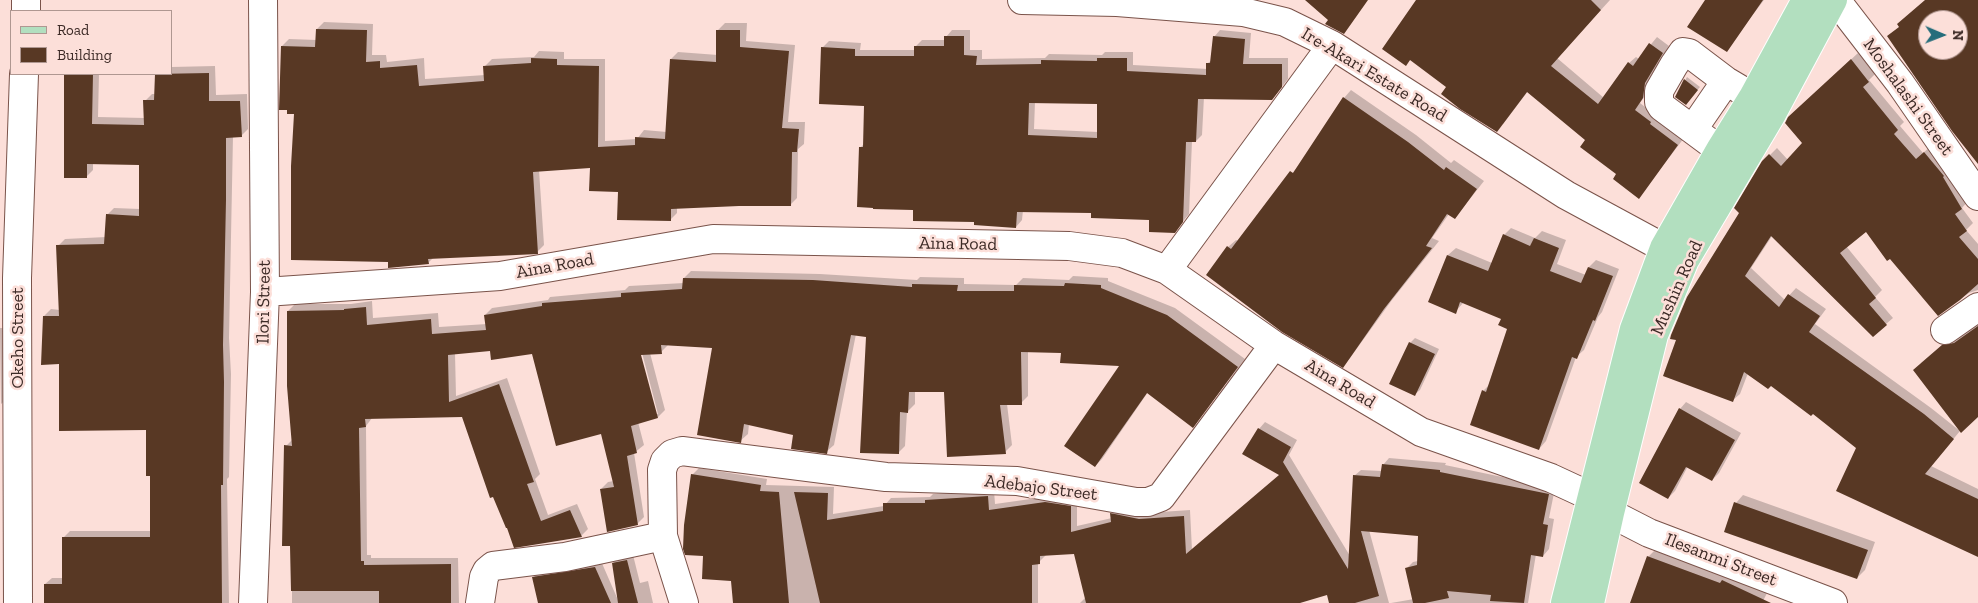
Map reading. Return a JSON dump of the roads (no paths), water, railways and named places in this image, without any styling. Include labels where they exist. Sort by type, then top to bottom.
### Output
[{"type":"main road","name":"Mushin Road","points":[[1590,603],[1601,505],[1634,329],[1664,248],[1753,96],[1806,0]]},
{"type":"main road","name":"Mushin Road","points":[[1565,603],[1601,505],[1654,335],[1685,260],[1769,119],[1834,0]]},
{"type":"street","name":"Ilori Street","points":[[253,603],[265,292],[264,0]]},
{"type":"street","name":"Ire-Akari Estate Road","points":[[1022,0],[1117,1],[1243,12],[1285,22],[1332,45],[1566,195],[1664,248]]},
{"type":"street","name":"Moshalashi Street","points":[[1834,0],[1900,83],[1978,196]]},
{"type":"street","points":[[1167,270],[1332,45]]},
{"type":"street","points":[[1720,150],[1662,107],[1659,102],[1659,91],[1674,65],[1683,52],[1686,52],[1726,81],[1753,96]]},
{"type":"street","name":"Okeho Street","points":[[18,603],[9,278],[24,75]]},
{"type":"street","points":[[1693,129],[1726,81]]},
{"type":"street","name":"Aina Road","points":[[265,292],[500,276],[713,239],[1070,246],[1122,253],[1167,270],[1274,345],[1421,432],[1551,478],[1601,505]]},
{"type":"street","points":[[1945,330],[1978,307]]},
{"type":"street","name":"Adebajo Street","points":[[663,536],[662,470],[665,461],[672,454],[682,451],[886,476],[1018,481],[1136,502],[1148,502],[1161,497],[1274,345]]},
{"type":"street","name":"Ilesanmi Street","points":[[1601,505],[1649,533],[1833,603]]},
{"type":"street","points":[[480,603],[484,578],[487,571],[494,566],[565,557],[663,536],[684,603]]}]
